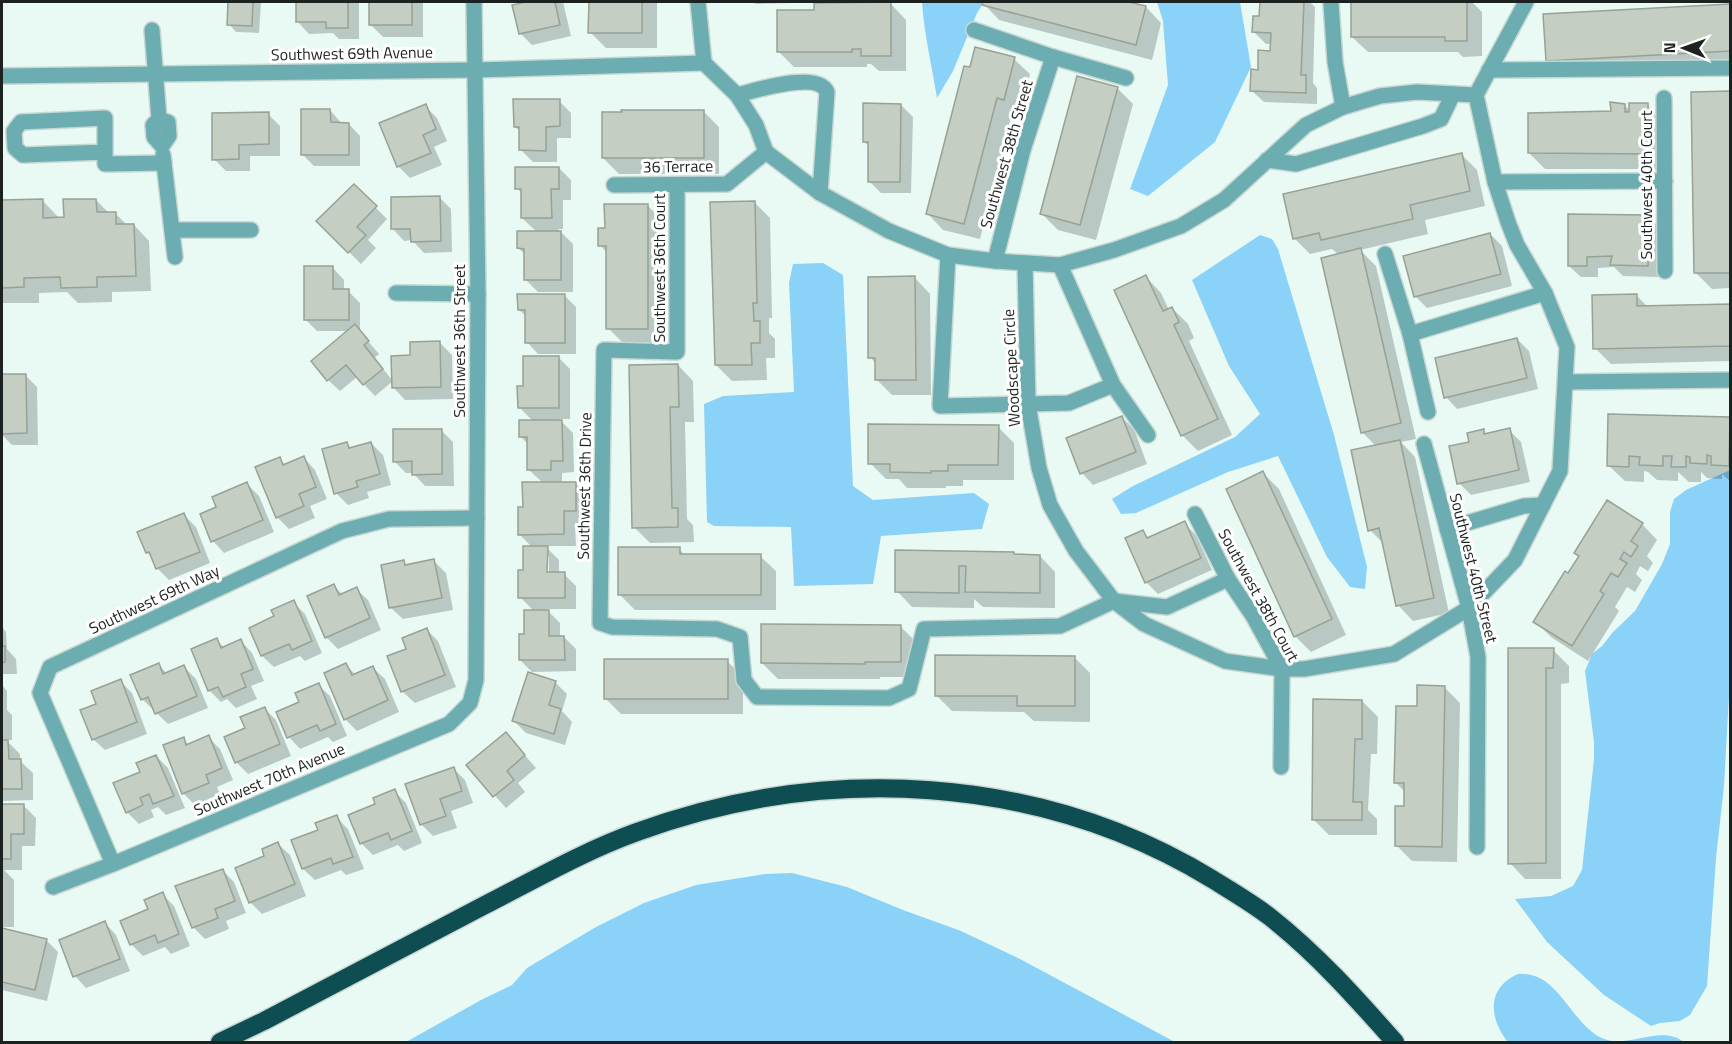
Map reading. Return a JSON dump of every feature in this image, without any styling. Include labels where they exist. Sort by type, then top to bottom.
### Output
[{"type":"highway","points":[[220,1042],[575,859],[638,831],[716,808],[766,798],[848,789],[889,788],[938,790],[1019,802],[1063,813],[1105,826],[1189,865],[1267,915],[1301,943],[1341,981],[1395,1042]]},
{"type":"street","name":"Southwest 36th Street","points":[[474,2],[478,294],[476,680]]},
{"type":"street","points":[[698,2],[704,63],[737,95],[756,125],[766,152],[820,193],[889,231],[948,255],[1060,265],[1114,250],[1181,226],[1224,200],[1306,125],[1343,107],[1389,95],[1418,92],[1476,95],[1526,2]]},
{"type":"street","points":[[1331,4],[1335,62],[1343,107]]},
{"type":"street","points":[[152,30],[159,119],[153,125],[154,137],[162,146],[175,257]]},
{"type":"street","points":[[974,30],[1053,57],[1126,78]]},
{"type":"street","name":"Southwest 38th Street","points":[[996,261],[1023,150],[1053,57]]},
{"type":"street","name":"Southwest 69th Avenue","points":[[4,80],[155,74],[474,70],[704,63]]},
{"type":"street","points":[[1490,70],[1731,68]]},
{"type":"street","points":[[737,95],[790,82],[820,84],[825,87],[827,92],[820,193]]},
{"type":"street","points":[[1267,160],[1296,164],[1423,126],[1441,119],[1453,94]]},
{"type":"street","name":"Woodscape Circle","points":[[1024,263],[1028,404],[1039,468],[1050,505],[1076,551],[1114,601],[1143,624],[1225,661],[1282,669],[1304,669],[1394,654],[1469,608],[1515,560],[1560,471],[1567,347],[1545,293],[1517,245],[1508,222],[1496,182],[1476,95]]},
{"type":"street","name":"Southwest 40th Court","points":[[1664,98],[1665,272]]},
{"type":"street","points":[[105,152],[23,155],[15,148],[14,131],[21,122],[105,118],[105,152],[105,164],[164,163]]},
{"type":"street","name":"36 Terrace","points":[[614,185],[727,184],[766,152]]},
{"type":"street","points":[[1496,182],[1665,181]]},
{"type":"street","name":"Southwest 36th Court","points":[[604,350],[677,352],[677,185]]},
{"type":"street","points":[[172,230],[251,230]]},
{"type":"street","points":[[1385,254],[1410,334],[1428,412]]},
{"type":"street","points":[[948,255],[940,406],[1069,403],[1113,385]]},
{"type":"street","points":[[1060,265],[1113,385],[1148,435]]},
{"type":"street","points":[[396,293],[478,294]]},
{"type":"street","points":[[1410,334],[1545,293]]},
{"type":"street","name":"Southwest 36th Drive","points":[[604,350],[600,623],[612,627],[717,629],[740,637],[744,680],[757,697],[889,698],[909,689],[924,629],[1060,626],[1114,601]]},
{"type":"street","points":[[1566,382],[1731,380]]},
{"type":"street","name":"Southwest 40th Street","points":[[1424,444],[1469,608],[1478,657],[1477,847]]},
{"type":"street","points":[[1447,529],[1524,506],[1543,505]]},
{"type":"street","name":"Southwest 38th Court","points":[[1195,514],[1228,579],[1253,616],[1282,669],[1281,768]]},
{"type":"street","name":"Southwest 69th Way","points":[[113,864],[40,693],[50,667],[342,531],[389,519],[477,518]]},
{"type":"street","points":[[1114,601],[1167,608],[1228,579]]},
{"type":"street","name":"Southwest 70th Avenue","points":[[54,887],[449,724],[471,703],[476,680]]},
{"type":"water","points":[[922,2],[984,2],[977,13],[953,71],[937,98],[926,38]]},
{"type":"water","points":[[1157,2],[1240,2],[1251,67],[1215,142],[1148,196],[1130,189],[1168,85],[1163,21]]},
{"type":"water","points":[[1260,235],[1272,239],[1278,249],[1334,435],[1367,567],[1365,589],[1350,587],[1327,557],[1278,456],[1228,472],[1136,513],[1121,514],[1112,499],[1133,486],[1235,437],[1260,414],[1229,366],[1192,280]]},
{"type":"water","points":[[823,263],[843,275],[853,486],[873,500],[974,493],[989,504],[982,529],[881,536],[873,584],[794,586],[791,527],[714,526],[707,522],[704,404],[723,396],[794,392],[789,283],[793,264]]},
{"type":"water","points":[[1730,470],[1730,678],[1724,786],[1716,858],[1707,986],[1690,1015],[1680,1021],[1651,1026],[1604,995],[1547,942],[1515,899],[1551,896],[1573,886],[1582,870],[1594,759],[1585,671],[1592,654],[1635,611],[1662,564],[1670,544],[1670,512],[1674,499],[1686,490]]},
{"type":"water","points":[[792,873],[847,887],[961,931],[1020,959],[1175,1042],[406,1042],[512,985],[527,968],[596,927],[644,903],[696,885],[765,874]]},
{"type":"water","points":[[1518,974],[1531,975],[1543,980],[1553,988],[1589,1030],[1600,1037],[1621,1041],[1658,1035],[1676,1037],[1684,1042],[1508,1042],[1497,1024],[1494,1005],[1500,987]]},
{"type":"building","points":[[228,2],[253,2],[252,26],[227,25]]},
{"type":"building","points":[[296,2],[348,2],[348,28],[326,28],[326,22],[296,22]]},
{"type":"building","points":[[369,2],[412,2],[412,25],[369,25]]},
{"type":"building","points":[[522,2],[555,2],[560,25],[519,34],[512,5]]},
{"type":"building","points":[[589,2],[642,2],[642,33],[588,33]]},
{"type":"building","points":[[891,2],[891,56],[861,56],[861,49],[852,49],[852,52],[777,52],[777,10],[814,10],[814,3]]},
{"type":"building","points":[[983,2],[1129,2],[1146,6],[1136,45],[982,5]]},
{"type":"building","points":[[1260,2],[1304,2],[1301,75],[1306,75],[1306,93],[1250,91],[1251,69],[1258,70],[1258,50],[1270,51],[1271,33],[1252,32],[1253,16],[1259,16]]},
{"type":"building","points":[[1351,2],[1467,2],[1467,41],[1445,41],[1445,37],[1351,37]]},
{"type":"building","points":[[1730,4],[1730,51],[1546,61],[1543,14]]},
{"type":"building","points":[[975,47],[1015,57],[1004,100],[997,98],[964,224],[926,214],[964,66],[970,67]]},
{"type":"building","points":[[1077,76],[1118,87],[1080,225],[1040,214]]},
{"type":"building","points":[[1730,91],[1730,273],[1694,273],[1691,92]]},
{"type":"building","points":[[513,99],[560,99],[560,126],[546,127],[546,151],[519,150],[519,127],[514,127]]},
{"type":"building","points":[[1610,102],[1625,104],[1625,112],[1629,112],[1629,103],[1648,103],[1649,154],[1528,153],[1528,113],[1611,111]]},
{"type":"building","points":[[863,103],[901,104],[900,182],[868,182],[868,142],[863,142]]},
{"type":"building","points":[[426,104],[436,129],[423,135],[431,153],[397,167],[379,123]]},
{"type":"building","points":[[301,109],[330,109],[331,122],[349,123],[349,155],[301,155]]},
{"type":"building","points":[[621,110],[704,110],[704,158],[602,158],[602,112],[622,112]]},
{"type":"building","points":[[269,112],[269,144],[239,145],[239,159],[212,160],[212,113]]},
{"type":"building","points":[[1462,153],[1470,191],[1410,205],[1413,219],[1321,240],[1319,233],[1293,239],[1283,194]]},
{"type":"building","points":[[515,167],[559,167],[559,189],[551,189],[552,218],[521,218],[521,189],[515,189]]},
{"type":"building","points":[[354,184],[377,206],[357,227],[366,235],[348,253],[316,221]]},
{"type":"building","points":[[440,196],[441,241],[411,242],[410,229],[391,229],[391,197]]},
{"type":"building","points":[[43,199],[43,218],[64,217],[63,199],[96,199],[97,212],[116,212],[116,224],[134,224],[136,276],[97,277],[97,287],[61,288],[60,277],[24,278],[24,287],[2,288],[2,200]]},
{"type":"building","points":[[755,201],[757,303],[753,303],[754,321],[760,321],[760,343],[751,343],[752,365],[715,365],[710,202]]},
{"type":"building","points":[[604,204],[648,204],[648,329],[606,329],[606,246],[598,246],[598,228],[605,228]]},
{"type":"building","points":[[1568,214],[1649,215],[1648,266],[1610,265],[1612,256],[1587,257],[1587,266],[1568,266]]},
{"type":"building","points":[[517,231],[561,231],[561,280],[524,280],[524,249],[517,248]]},
{"type":"building","points":[[1490,233],[1501,274],[1414,297],[1403,256]]},
{"type":"building","points":[[1361,248],[1401,423],[1361,433],[1321,258]]},
{"type":"building","points":[[304,266],[333,266],[333,289],[349,289],[349,320],[304,320]]},
{"type":"building","points":[[1146,275],[1163,311],[1172,307],[1179,322],[1174,325],[1218,419],[1181,436],[1114,290]]},
{"type":"building","points":[[915,276],[916,380],[875,380],[875,358],[868,358],[868,277]]},
{"type":"building","points":[[517,294],[565,294],[565,343],[525,343],[525,310],[518,310]]},
{"type":"building","points":[[1637,294],[1637,306],[1730,304],[1730,346],[1593,349],[1592,295]]},
{"type":"building","points":[[355,324],[369,341],[364,345],[383,369],[363,385],[346,365],[327,381],[311,361]]},
{"type":"building","points":[[1517,338],[1527,378],[1444,398],[1435,358]]},
{"type":"building","points":[[440,341],[441,387],[392,388],[391,356],[410,355],[410,342]]},
{"type":"building","points":[[523,356],[559,356],[559,408],[518,408],[517,386],[523,386]]},
{"type":"building","points":[[678,364],[679,407],[670,407],[672,508],[678,508],[678,527],[632,528],[629,365]]},
{"type":"building","points":[[2,374],[26,374],[27,433],[2,434]]},
{"type":"building","points":[[1608,414],[1730,417],[1729,466],[1711,465],[1711,456],[1707,455],[1707,464],[1690,463],[1690,457],[1686,456],[1686,467],[1671,467],[1672,456],[1663,456],[1663,466],[1639,465],[1640,457],[1629,456],[1629,467],[1607,466]]},
{"type":"building","points":[[1122,416],[1136,452],[1080,474],[1066,438]]},
{"type":"building","points":[[519,420],[562,420],[563,461],[551,461],[551,470],[527,470],[527,437],[519,437]]},
{"type":"building","points":[[868,424],[999,425],[998,465],[948,465],[948,471],[931,471],[931,473],[890,472],[890,464],[868,464]]},
{"type":"building","points":[[1510,428],[1519,470],[1457,484],[1449,446],[1469,442],[1467,433],[1484,429],[1484,434]]},
{"type":"building","points":[[393,429],[442,429],[442,474],[412,475],[412,461],[393,462]]},
{"type":"building","points":[[1400,440],[1434,598],[1396,606],[1379,528],[1368,531],[1351,450]]},
{"type":"building","points":[[347,442],[349,448],[371,442],[380,474],[356,481],[358,487],[334,494],[322,449]]},
{"type":"building","points":[[304,456],[316,487],[299,494],[304,506],[276,518],[255,467],[280,457],[283,465]]},
{"type":"building","points":[[1263,471],[1332,619],[1294,637],[1226,489]]},
{"type":"building","points":[[247,482],[263,520],[211,542],[200,514],[216,507],[212,497]]},
{"type":"building","points":[[522,482],[576,482],[576,511],[564,511],[564,534],[518,535],[518,507],[523,507]]},
{"type":"building","points":[[1607,500],[1643,523],[1631,541],[1638,546],[1631,557],[1624,552],[1620,559],[1627,563],[1618,577],[1611,573],[1600,591],[1604,594],[1572,646],[1533,622],[1565,571],[1568,573],[1579,556],[1574,553]]},
{"type":"building","points":[[184,513],[200,552],[156,569],[137,532]]},
{"type":"building","points":[[1185,521],[1201,558],[1145,583],[1125,538],[1143,530],[1147,538]]},
{"type":"building","points":[[523,546],[548,546],[547,572],[565,572],[565,598],[518,598],[518,570],[523,570]]},
{"type":"building","points":[[618,547],[680,547],[680,554],[761,554],[761,595],[618,595]]},
{"type":"building","points":[[895,550],[1014,552],[1014,554],[1040,555],[1040,593],[965,592],[966,566],[959,566],[959,593],[895,592]]},
{"type":"building","points":[[434,559],[442,598],[389,608],[381,565],[404,560],[405,565]]},
{"type":"building","points":[[334,584],[339,595],[357,587],[370,618],[325,638],[307,596]]},
{"type":"building","points":[[294,600],[312,641],[292,650],[289,644],[261,656],[249,628],[274,616],[271,610]]},
{"type":"building","points":[[524,610],[549,610],[549,636],[564,636],[565,660],[519,660],[519,634],[524,634]]},
{"type":"building","points":[[761,624],[901,625],[901,662],[761,663]]},
{"type":"building","points":[[427,628],[445,675],[401,692],[387,656],[406,649],[402,638]]},
{"type":"building","points":[[217,638],[221,648],[241,639],[253,669],[241,674],[246,687],[223,697],[218,687],[208,691],[191,649]]},
{"type":"building","points":[[2,646],[5,646],[5,662],[2,663]]},
{"type":"building","points":[[1508,648],[1554,648],[1553,668],[1546,668],[1546,863],[1508,864]]},
{"type":"building","points":[[935,655],[1075,656],[1075,706],[1017,706],[1017,696],[935,696]]},
{"type":"building","points":[[604,659],[728,659],[728,699],[604,699]]},
{"type":"building","points":[[159,663],[163,674],[184,665],[197,696],[155,714],[148,697],[141,700],[130,675]]},
{"type":"building","points":[[346,663],[352,675],[373,666],[388,700],[344,720],[324,673]]},
{"type":"building","points":[[528,672],[556,681],[549,705],[561,709],[554,734],[512,721]]},
{"type":"building","points":[[121,679],[137,722],[92,740],[80,710],[96,704],[91,691]]},
{"type":"building","points":[[319,683],[336,724],[320,731],[317,725],[287,738],[276,712],[299,702],[295,693]]},
{"type":"building","points":[[1417,685],[1445,686],[1442,847],[1395,846],[1395,806],[1404,806],[1404,783],[1394,783],[1396,706],[1417,706]]},
{"type":"building","points":[[1313,699],[1362,700],[1362,739],[1355,739],[1353,802],[1362,802],[1362,820],[1312,820]]},
{"type":"building","points":[[265,707],[280,744],[235,763],[224,737],[245,728],[240,717]]},
{"type":"building","points":[[506,732],[525,755],[507,771],[514,780],[493,797],[466,765]]},
{"type":"building","points":[[209,735],[222,768],[206,775],[209,783],[182,794],[163,745],[184,737],[186,745]]},
{"type":"building","points":[[2,740],[8,740],[9,759],[21,759],[22,789],[2,789]]},
{"type":"building","points":[[156,755],[174,796],[153,804],[149,794],[140,798],[143,805],[126,813],[113,783],[140,772],[136,763]]},
{"type":"building","points":[[454,767],[462,791],[440,799],[446,816],[420,825],[405,784]]},
{"type":"building","points":[[395,789],[412,831],[391,840],[388,833],[360,844],[348,815],[375,804],[373,798]]},
{"type":"building","points":[[2,804],[24,804],[24,834],[11,834],[11,859],[2,859]]},
{"type":"building","points":[[337,815],[353,857],[333,864],[331,858],[302,869],[291,840],[318,830],[315,823]]},
{"type":"building","points":[[278,842],[295,884],[249,903],[235,868],[264,856],[262,849]]},
{"type":"building","points":[[223,869],[235,901],[215,909],[218,918],[192,928],[175,886]]},
{"type":"building","points":[[163,892],[179,934],[158,943],[155,935],[130,945],[120,921],[148,909],[144,900]]},
{"type":"building","points":[[105,921],[120,959],[73,977],[59,940]]},
{"type":"building","points":[[2,928],[47,939],[35,990],[2,982]]}]
